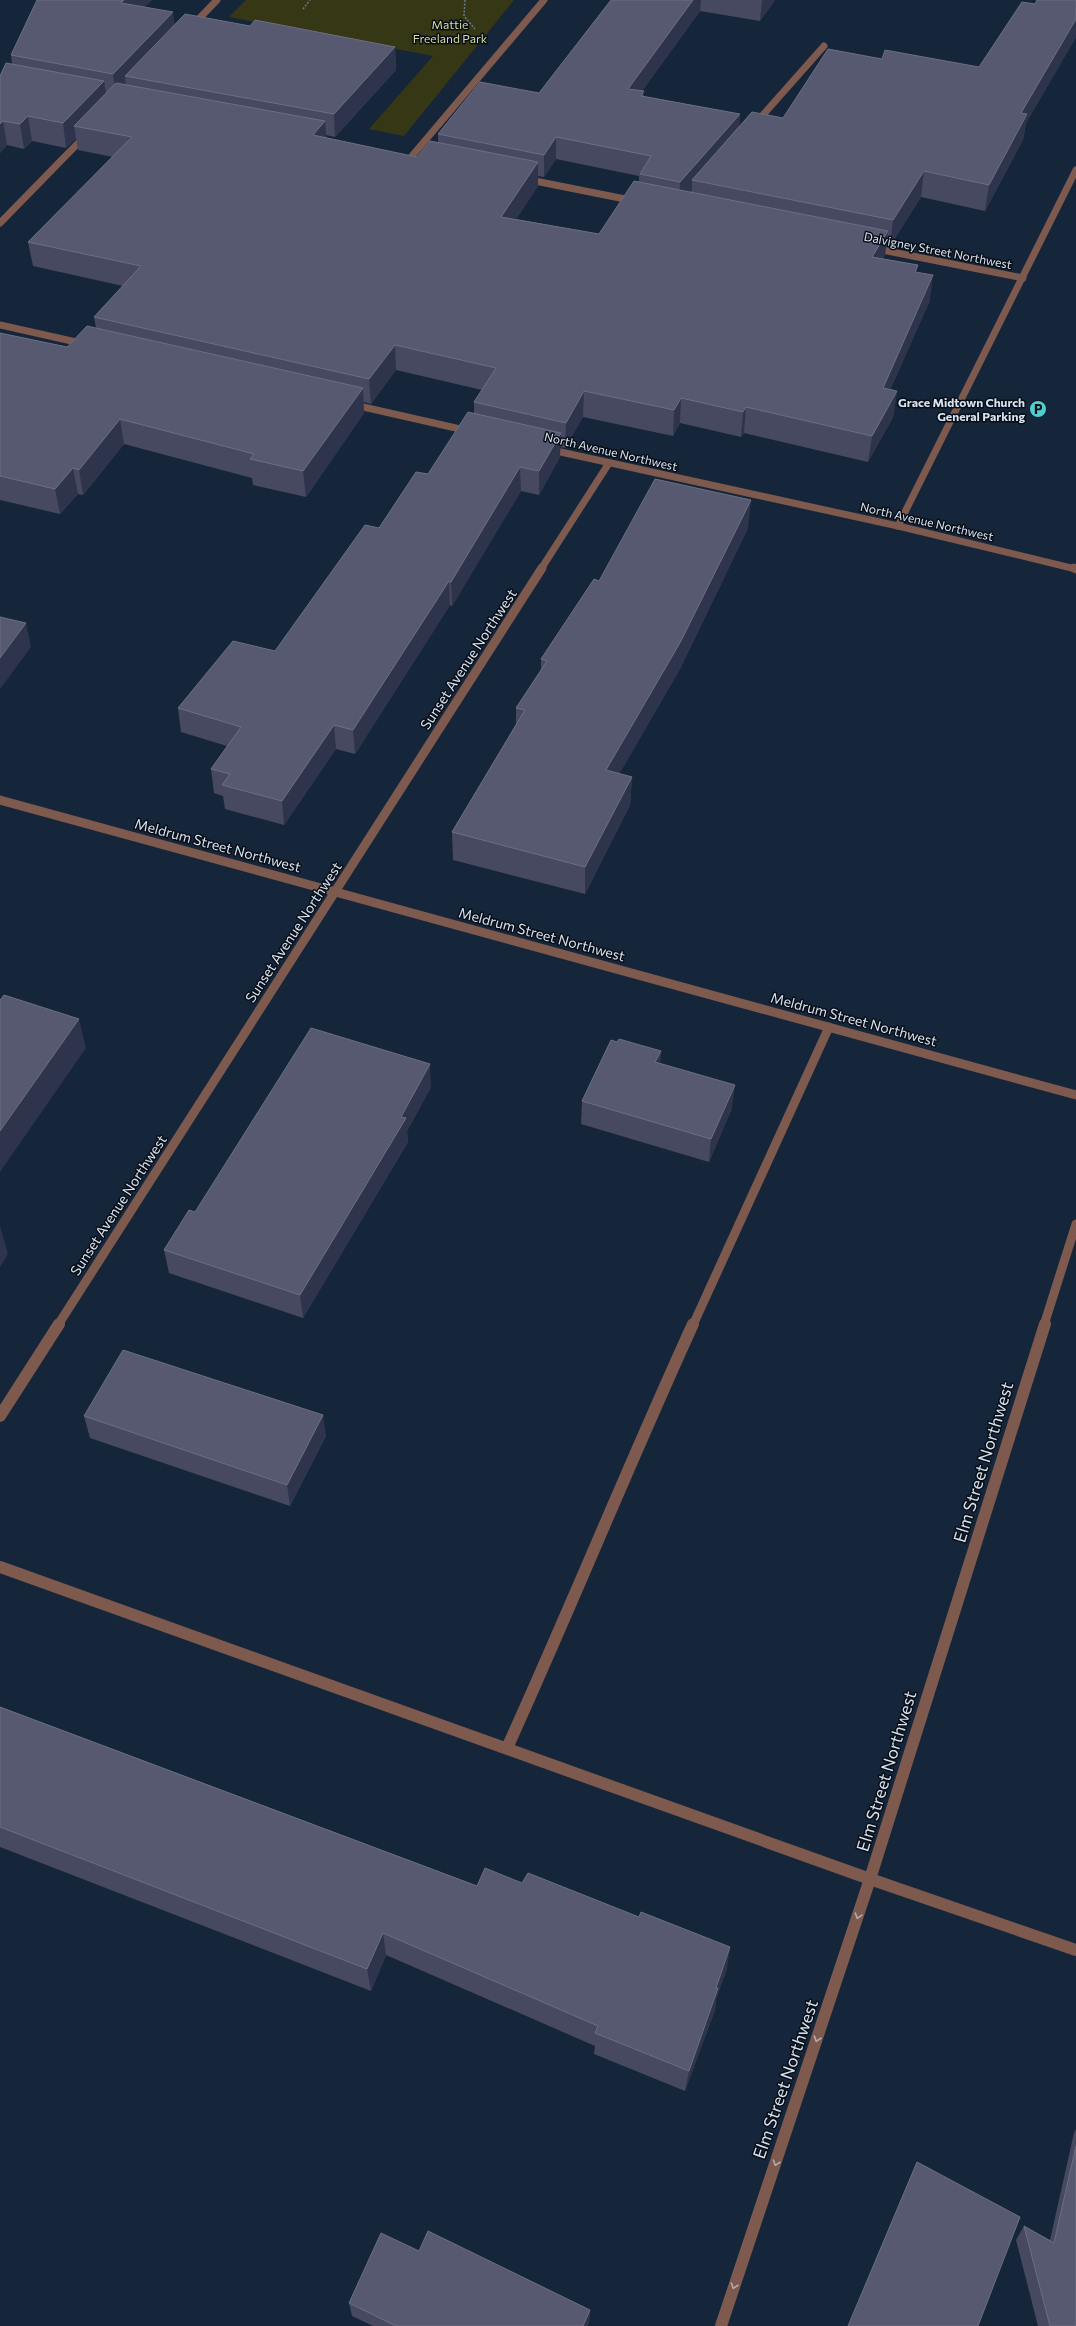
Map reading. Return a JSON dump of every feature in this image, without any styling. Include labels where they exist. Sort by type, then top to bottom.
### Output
[{"type":"street","points":[[184,34],[217,0]]},
{"type":"street","points":[[412,156],[544,0]]},
{"type":"street","points":[[750,130],[824,46]]},
{"type":"street","points":[[0,223],[95,126]]},
{"type":"street","points":[[405,155],[420,158]]},
{"type":"street","points":[[898,526],[1076,170]]},
{"type":"street","points":[[520,178],[642,202]]},
{"type":"street","name":"Dalvigney Street Northwest","points":[[867,247],[1023,278]]},
{"type":"street","points":[[0,325],[92,346]]},
{"type":"street","points":[[339,402],[478,433]]},
{"type":"street","name":"North Avenue Northwest","points":[[540,447],[898,526],[1076,569]]},
{"type":"street","name":"Sunset Avenue Northwest","points":[[0,1416],[609,463]]},
{"type":"street","name":"Meldrum Street Northwest","points":[[0,800],[1076,1095]]},
{"type":"street","points":[[507,1748],[560,1631],[635,1451],[718,1274],[829,1027]]},
{"type":"street","name":"Elm Street Northwest","points":[[721,2326],[870,1879],[1076,1224]]},
{"type":"street","points":[[0,1567],[870,1879],[1076,1950]]},
{"type":"path","points":[[303,9],[310,0]]},
{"type":"path","points":[[465,0],[463,13],[469,24],[475,29]]},
{"type":"green space","name":"Mattie Freeland Park","points":[[246,0],[514,0],[404,136],[369,129],[433,56],[229,17]]},
{"type":"building","points":[[37,0],[124,0],[121,3],[173,12],[113,74],[11,55]]},
{"type":"building","points":[[611,0],[693,0],[628,89],[644,91],[641,96],[740,114],[680,182],[640,174],[651,156],[556,137],[544,155],[438,134],[480,82],[539,93]]},
{"type":"building","points":[[1037,0],[1076,0],[1076,19],[1021,113],[1027,114],[989,185],[924,171],[893,220],[692,180],[752,112],[783,118],[828,49],[882,59],[885,50],[979,67],[1022,2],[1035,4]]},
{"type":"building","points":[[185,14],[250,26],[255,20],[395,47],[334,114],[125,76]]},
{"type":"building","points":[[6,63],[104,81],[63,123],[28,116],[20,124],[3,121],[0,124],[0,76]]},
{"type":"building","points":[[116,83],[325,121],[313,135],[417,157],[430,141],[538,162],[501,217],[599,234],[634,181],[888,231],[872,257],[918,265],[915,272],[933,275],[883,388],[897,391],[872,436],[746,407],[743,412],[681,398],[674,410],[584,391],[566,423],[474,402],[496,368],[395,345],[369,379],[94,317],[141,266],[28,242],[132,137],[74,126]]},
{"type":"building","points":[[87,326],[363,388],[303,471],[250,459],[254,454],[120,419],[79,470],[73,468],[55,489],[0,476],[0,333],[67,347]]},
{"type":"building","points":[[468,412],[561,433],[539,471],[520,467],[451,582],[449,581],[353,730],[334,725],[282,801],[222,785],[230,774],[211,769],[241,727],[178,708],[233,641],[275,651],[365,525],[379,528],[416,472],[428,474]]},
{"type":"building","points":[[655,479],[751,500],[681,641],[606,770],[632,777],[585,867],[452,832],[525,710],[516,708],[547,661],[541,659],[594,579],[599,581]]},
{"type":"building","points":[[0,617],[26,623],[0,658]]},
{"type":"building","points":[[4,995],[79,1019],[0,1131],[0,1000]]},
{"type":"building","points":[[311,1028],[430,1064],[401,1117],[406,1118],[300,1295],[164,1250],[189,1210],[195,1212]]},
{"type":"building","points":[[619,1039],[661,1051],[655,1062],[735,1085],[711,1139],[582,1101],[611,1040],[617,1042]]},
{"type":"building","points":[[123,1350],[323,1415],[287,1485],[84,1416]]},
{"type":"building","points":[[0,1707],[477,1886],[485,1868],[522,1883],[528,1873],[639,1917],[641,1912],[730,1947],[716,1988],[718,1988],[689,2071],[595,2033],[598,2026],[383,1933],[367,1969],[0,1827]]},
{"type":"building","points":[[1076,2146],[1076,2326],[1050,2326],[1024,2226],[1054,2243]]},
{"type":"building","points":[[917,2162],[1020,2217],[978,2326],[848,2326]]},
{"type":"building","points":[[428,2231],[590,2310],[583,2326],[396,2326],[349,2303],[381,2233],[419,2251]]},
{"type":"place","name":"Grace Midtown Church General Parking","points":[[1038,409]]}]
